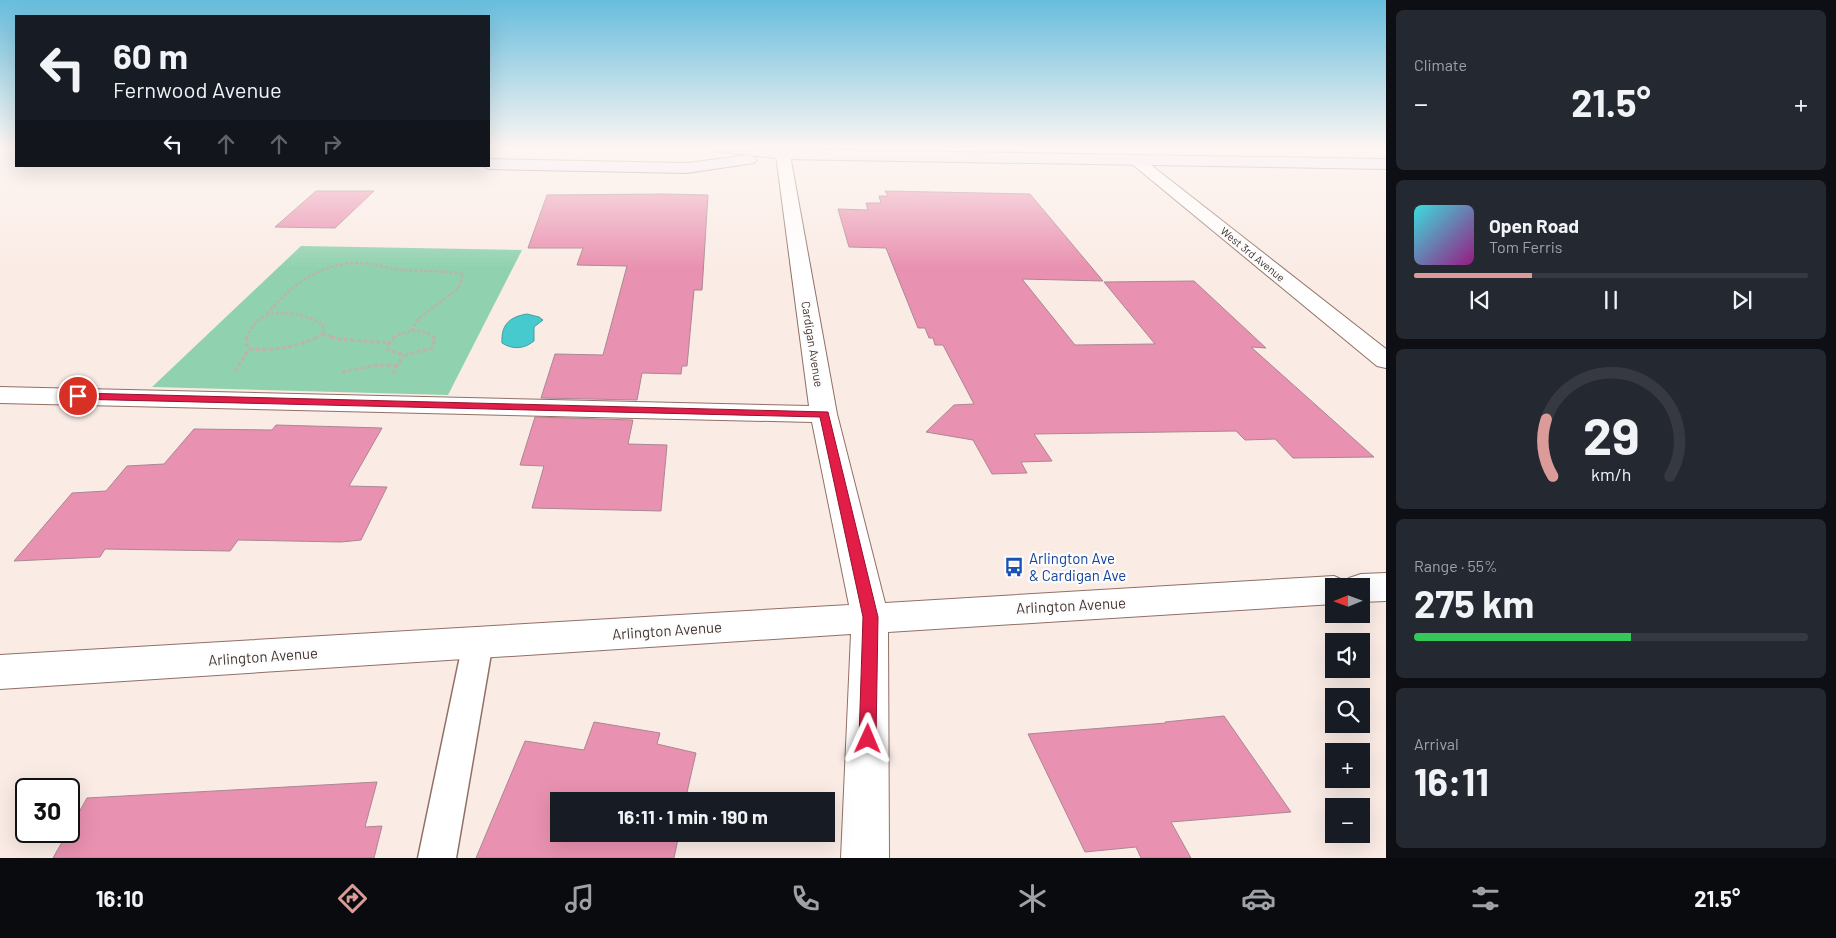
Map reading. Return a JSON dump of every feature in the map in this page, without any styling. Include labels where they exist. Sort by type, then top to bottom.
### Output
[{"type":"street","name":"Cardigan Avenue","points":[[788,188],[824,414],[870,617],[865,858]]},
{"type":"street","name":"West 3rd Avenue","points":[[1171,188],[1386,361]]},
{"type":"street","points":[[0,395],[824,414]]},
{"type":"street","points":[[1370,587],[1386,586]]},
{"type":"street","name":"Arlington Avenue","points":[[0,672],[1325,591]]},
{"type":"lane","points":[[437,858],[478,642]]},
{"type":"path","points":[[249,349],[246,344],[247,333],[258,319],[267,314],[282,295],[303,278],[330,267],[362,263],[404,270],[447,270],[463,274],[459,288],[418,319],[412,330]]},
{"type":"path","points":[[267,314],[311,317],[322,324],[323,334]]},
{"type":"path","points":[[412,330],[430,334],[435,338],[432,348],[419,354],[403,355],[388,350],[389,343],[396,336],[412,330]]},
{"type":"path","points":[[249,349],[263,351],[287,348],[311,341],[323,334],[339,339],[389,343]]},
{"type":"path","points":[[245,371],[236,370],[249,349]]},
{"type":"path","points":[[339,372],[377,365],[398,366]]},
{"type":"green space","points":[[301,246],[522,250],[448,395],[152,387]]},
{"type":"water","points":[[527,314],[543,320],[534,327],[534,341],[518,348],[502,343],[503,331],[507,323],[515,317]]},
{"type":"building","points":[[316,191],[374,191],[335,228],[275,227]]},
{"type":"building","points":[[885,191],[1030,194],[1103,281],[1022,279],[1075,345],[1155,344],[1104,282],[1194,281],[1266,348],[1251,347],[1374,457],[1293,458],[1275,439],[1245,440],[1236,431],[1034,434],[1052,461],[1021,462],[1027,473],[992,474],[973,440],[926,432],[954,405],[974,404],[943,345],[935,345],[933,338],[929,338],[925,328],[918,328],[886,248],[849,247],[838,209],[868,210],[866,203],[881,203],[879,196],[888,196]]},
{"type":"building","points":[[547,195],[708,195],[702,290],[694,290],[687,366],[682,366],[681,374],[642,373],[637,400],[541,398],[555,354],[603,355],[627,266],[577,265],[583,248],[528,248]]},
{"type":"building","points":[[535,417],[633,420],[628,444],[667,445],[661,511],[532,508],[544,466],[520,465]]},
{"type":"building","points":[[276,425],[382,428],[349,486],[387,487],[361,540],[341,542],[238,540],[230,551],[105,549],[100,557],[14,561],[72,493],[106,491],[127,466],[164,464],[194,429],[272,430]]},
{"type":"building","points":[[1224,716],[1291,812],[1171,822],[1191,858],[1141,858],[1136,847],[1085,852],[1028,734],[1166,723]]},
{"type":"building","points":[[594,722],[660,733],[657,744],[696,753],[687,792],[550,792],[550,842],[677,842],[674,858],[476,858],[525,741],[584,750]]},
{"type":"building","points":[[377,782],[365,827],[382,826],[374,858],[53,858],[62,843],[80,843],[80,810],[87,798]]},
{"type":"place","name":"Arlington Ave & Cardigan Ave","points":[[1014,567]]},
{"type":"route","points":[[78,396],[824,414],[870,617],[868,739]]}]
